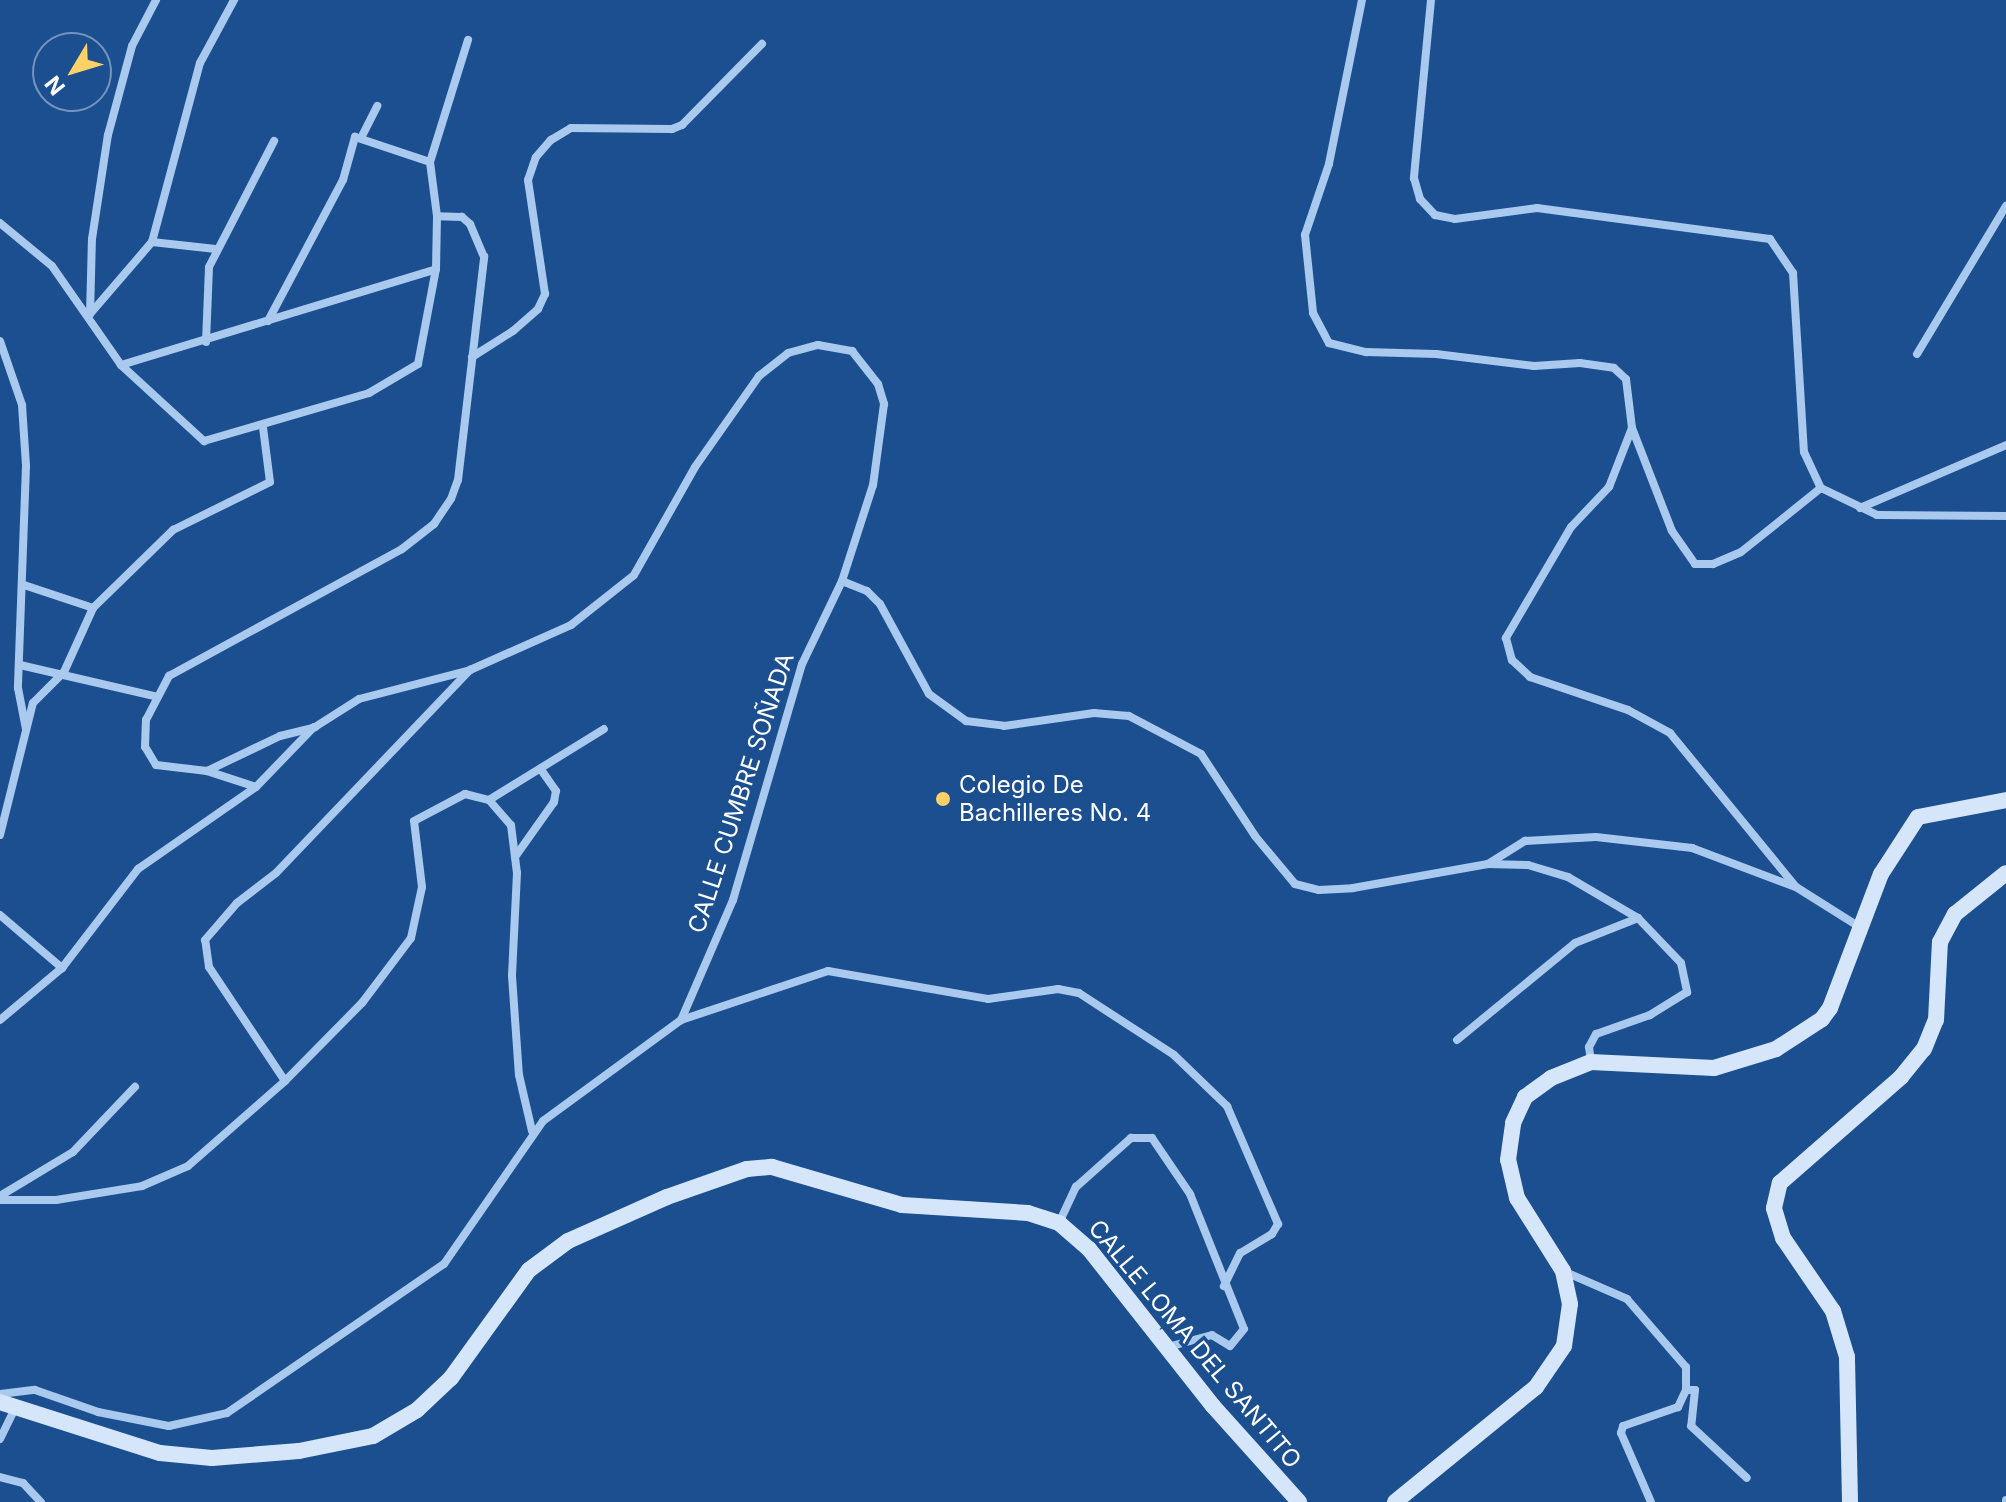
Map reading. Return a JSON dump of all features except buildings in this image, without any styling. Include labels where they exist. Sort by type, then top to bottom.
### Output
[{"type":"main road","points":[[1395,1502],[1536,1387],[1564,1346],[1570,1304],[1563,1271],[1517,1198],[1509,1148],[1525,1097],[1551,1078],[1591,1062],[1714,1068],[1776,1049],[1822,1019],[1830,1008],[1858,926],[1895,845],[1918,817],[2006,800]]},
{"type":"main road","points":[[1850,1502],[1847,1357],[1833,1311],[1783,1238],[1774,1208],[1780,1183],[1901,1077],[1924,1049],[1936,1020],[1940,942],[1955,914],[2006,873]]},
{"type":"main road","name":"CALLE LOMA DEL SANTITO","points":[[8,1404],[160,1453],[212,1458],[299,1451],[373,1436],[417,1410],[451,1378],[529,1270],[568,1241],[747,1169],[772,1167],[902,1205],[1028,1213],[1059,1223],[1089,1249],[1299,1502]]},
{"type":"street","points":[[90,314],[92,239],[108,135],[132,46],[156,0]]},
{"type":"street","points":[[90,314],[152,242],[200,63],[234,0]]},
{"type":"street","points":[[1362,0],[1329,164],[1305,235],[1313,313],[1329,343],[1366,352],[1614,368],[1626,379],[1632,428],[1672,531],[1695,564],[1713,564],[1741,552],[1821,488]]},
{"type":"street","points":[[1431,0],[1414,178],[1420,199],[1435,215],[1455,219],[1537,208],[1770,239],[1793,273],[1804,452],[1821,488],[1877,515],[2006,516]]},
{"type":"street","points":[[0,223],[52,266],[90,314],[121,365],[204,441],[263,427],[369,393],[418,364],[436,269],[437,216],[430,162],[468,40]]},
{"type":"street","points":[[472,357],[513,331],[538,309],[545,294],[528,180],[536,157],[551,140],[571,128],[672,129],[682,125],[762,44]]},
{"type":"street","points":[[268,321],[343,180],[358,137],[377,106]]},
{"type":"street","points":[[358,137],[430,162]]},
{"type":"street","points":[[206,342],[205,284],[216,249],[274,141]]},
{"type":"street","points":[[1917,354],[2006,206]]},
{"type":"street","points":[[256,787],[207,771],[156,765],[149,758],[146,720],[154,696],[169,676],[362,573],[434,524],[458,480],[481,247],[462,217],[437,216]]},
{"type":"street","points":[[152,242],[216,249]]},
{"type":"street","points":[[121,365],[206,342],[436,269]]},
{"type":"street","points":[[0,341],[22,405],[24,585],[18,702],[27,730]]},
{"type":"street","name":"CALLE CUMBRE SOÑADA","points":[[470,670],[571,625],[634,575],[695,467],[759,376],[788,353],[818,345],[852,351],[878,384],[884,404],[873,485],[842,581],[802,664],[733,900],[681,1020]]},
{"type":"street","points":[[0,835],[33,703],[64,672],[93,608],[173,530],[265,488],[270,482],[263,427]]},
{"type":"street","points":[[1632,428],[1609,487],[1571,527],[1506,638],[1512,660],[1541,682],[1628,710],[1670,733],[1796,887]]},
{"type":"street","points":[[1860,508],[2006,445]]},
{"type":"street","points":[[842,581],[867,591],[880,604],[929,694],[966,721],[1004,726],[1094,713],[1129,716],[1201,754],[1255,836],[1295,884],[1319,890],[1353,888],[1488,864],[1528,865],[1568,877],[1638,918],[1681,963],[1687,992],[1650,1015],[1596,1034],[1589,1047],[1591,1062]]},
{"type":"street","points":[[24,585],[93,608]]},
{"type":"street","points":[[20,665],[64,672],[154,696]]},
{"type":"street","points":[[0,1020],[62,968],[138,869],[256,787],[315,727],[359,699],[470,670]]},
{"type":"street","points":[[285,1081],[209,967],[205,940],[237,903],[276,873],[470,670]]},
{"type":"street","points":[[207,771],[280,736],[315,727]]},
{"type":"street","points":[[0,1198],[56,1200],[142,1186],[188,1166],[285,1081],[362,1003],[411,938],[422,887],[414,821],[456,797],[489,800],[542,771],[604,729]]},
{"type":"street","points":[[515,857],[554,802],[556,791],[542,771]]},
{"type":"street","points":[[489,800],[511,825],[515,857],[512,976],[519,1075],[532,1131]]},
{"type":"street","points":[[1488,864],[1525,841],[1596,837],[1692,848],[1796,887],[1858,926]]},
{"type":"street","points":[[0,915],[62,968]]},
{"type":"street","points":[[1457,1040],[1575,943],[1638,918]]},
{"type":"street","name":"CALLE CUMBRE SOÑADA","points":[[0,1394],[35,1390],[98,1412],[169,1426],[227,1413],[444,1264],[532,1131],[681,1020],[828,971],[988,999],[1058,989],[1079,993],[1174,1055],[1227,1106],[1278,1224],[1272,1234],[1240,1253],[1224,1286]]},
{"type":"street","points":[[0,1198],[73,1152],[135,1087]]},
{"type":"street","points":[[1059,1223],[1076,1187],[1131,1138],[1152,1138],[1190,1194],[1224,1286],[1241,1313],[1241,1336],[1230,1346],[1212,1335],[1168,1347]]},
{"type":"street","points":[[1563,1271],[1627,1299],[1686,1367],[1686,1390],[1678,1407],[1623,1426],[1621,1433],[1651,1502]]},
{"type":"street","points":[[1686,1390],[1695,1390],[1691,1426],[1747,1478]]},
{"type":"street","points":[[0,1439],[8,1404]]},
{"type":"street","points":[[0,1477],[23,1483],[41,1502]]},
{"type":"place","name":"Colegio De Bachilleres No. 4","points":[[943,799]]}]
